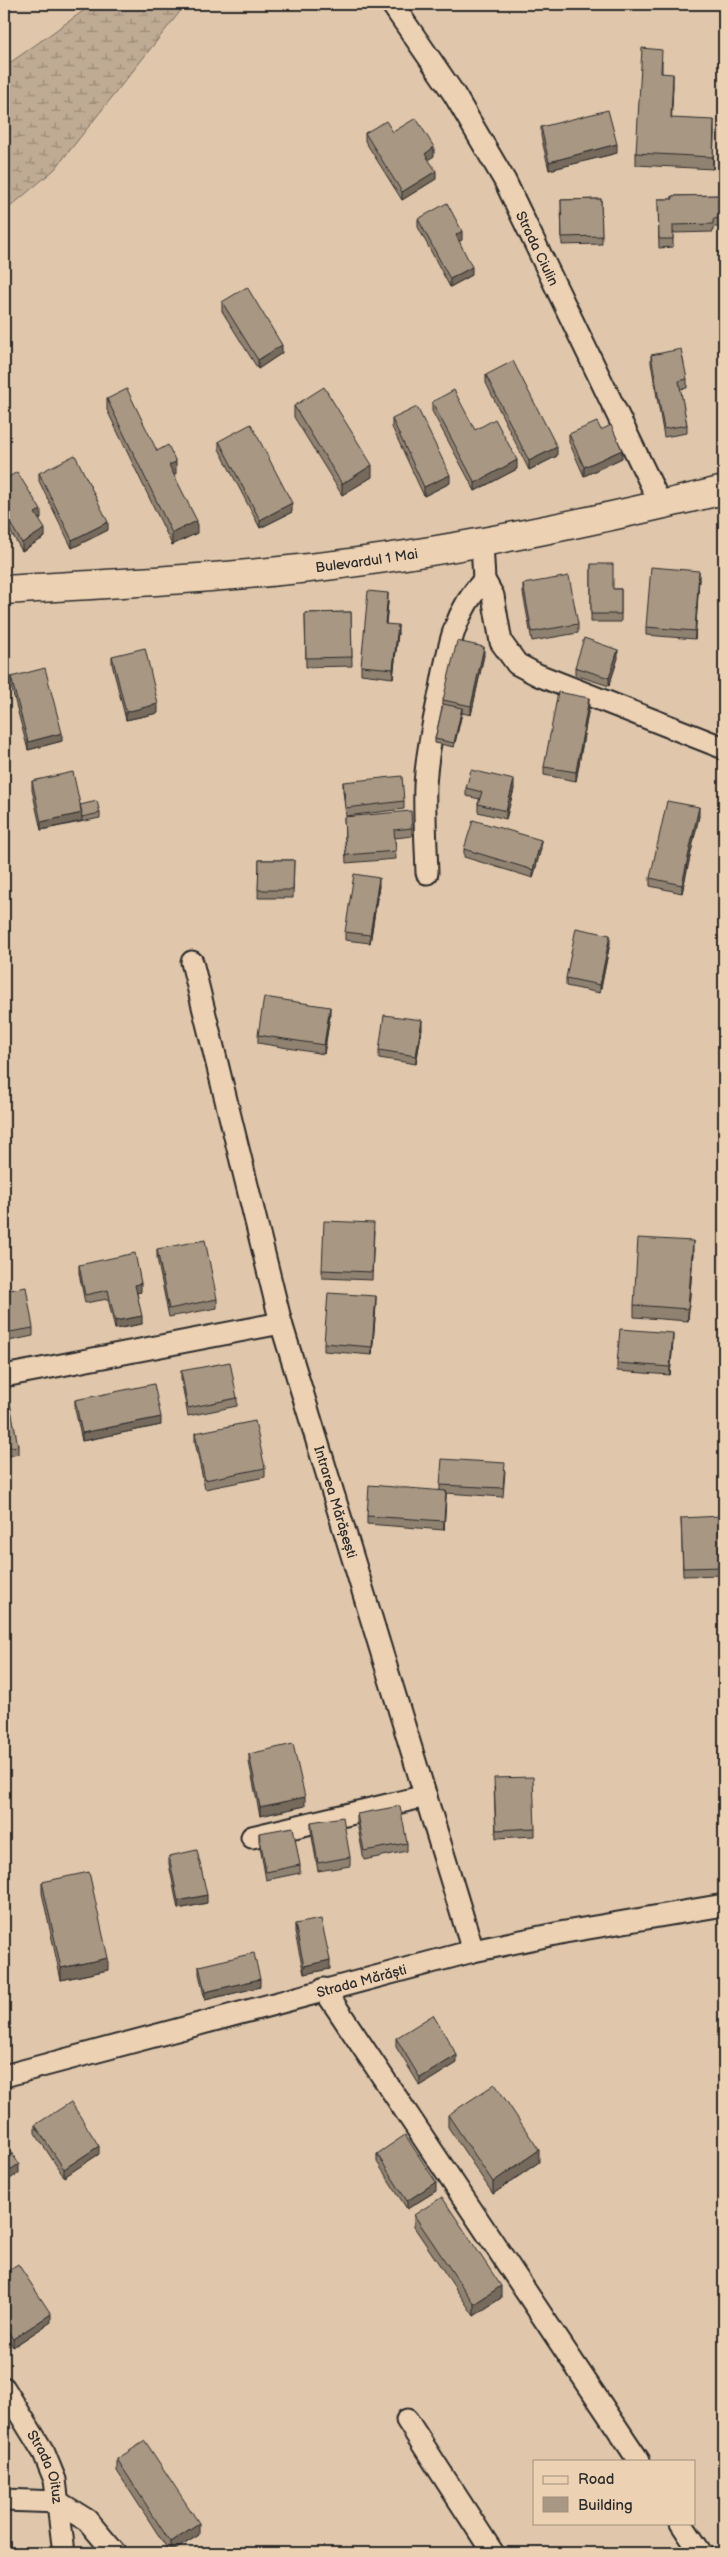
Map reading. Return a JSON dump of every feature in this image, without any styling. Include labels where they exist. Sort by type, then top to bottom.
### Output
[{"type":"main road","name":"Bulevardul 1 Mai","points":[[4,590],[309,568],[482,543],[724,490]]},
{"type":"street","name":"Strada Ciulin","points":[[392,4],[458,101],[505,181],[661,505]]},
{"type":"street","points":[[482,543],[484,580],[493,596],[501,642],[517,664],[724,748]]},
{"type":"street","points":[[427,873],[425,785],[432,729],[449,648],[458,620],[468,598],[484,580]]},
{"type":"street","name":"Intrarea Mărășești","points":[[192,962],[281,1323],[473,1951]]},
{"type":"street","points":[[4,1376],[281,1323]]},
{"type":"street","points":[[252,1837],[426,1796]]},
{"type":"street","name":"Strada Mărăști","points":[[4,2076],[324,1989],[473,1951],[565,1932],[724,1905]]},
{"type":"street","points":[[324,1989],[638,2460]]},
{"type":"street","name":"Strada Oituz","points":[[4,2388],[44,2452],[55,2480],[64,2553]]},
{"type":"street","points":[[407,2420],[493,2553]]},
{"type":"street","points":[[4,2500],[58,2502],[87,2520],[115,2553]]},
{"type":"street","points":[[682,2524],[701,2553]]},
{"type":"green space","points":[[93,4],[186,4],[55,169],[4,212],[4,67]]},
{"type":"building","points":[[642,48],[662,50],[661,73],[673,74],[671,118],[714,120],[713,157],[636,153]]},
{"type":"building","points":[[608,110],[617,144],[549,162],[541,127]]},
{"type":"building","points":[[416,118],[434,147],[425,154],[436,171],[402,192],[365,133],[386,121],[393,132]]},
{"type":"building","points":[[724,195],[724,218],[713,219],[713,224],[673,225],[673,239],[659,239],[658,199],[673,199],[672,196]]},
{"type":"building","points":[[601,199],[602,236],[562,237],[561,200]]},
{"type":"building","points":[[447,203],[462,231],[456,235],[472,267],[450,279],[418,219]]},
{"type":"building","points":[[247,287],[282,345],[258,360],[222,302]]},
{"type":"building","points":[[681,349],[687,379],[679,381],[687,425],[664,429],[651,355]]},
{"type":"building","points":[[513,361],[557,447],[529,461],[486,375]]},
{"type":"building","points":[[324,387],[372,465],[342,484],[294,406]]},
{"type":"building","points":[[127,389],[157,451],[168,445],[176,462],[169,465],[197,521],[172,533],[107,399]]},
{"type":"building","points":[[454,390],[475,430],[495,419],[517,460],[475,483],[432,402]]},
{"type":"building","points":[[417,407],[450,475],[424,487],[392,419]]},
{"type":"building","points":[[597,422],[601,430],[611,425],[622,450],[584,467],[569,434]]},
{"type":"building","points":[[251,424],[292,503],[260,520],[219,441]]},
{"type":"building","points":[[75,455],[108,522],[72,540],[39,473]]},
{"type":"building","points":[[17,472],[41,510],[35,513],[45,529],[22,543],[4,513],[4,480]]},
{"type":"building","points":[[591,564],[613,564],[613,589],[621,589],[621,614],[591,614]]},
{"type":"building","points":[[651,567],[699,571],[695,631],[646,627]]},
{"type":"building","points":[[569,576],[578,624],[532,632],[523,584]]},
{"type":"building","points":[[368,591],[388,593],[385,624],[398,625],[393,669],[361,666]]},
{"type":"building","points":[[351,612],[352,657],[306,658],[305,613]]},
{"type":"building","points":[[584,638],[618,650],[609,678],[575,667]]},
{"type":"building","points":[[457,641],[484,647],[471,706],[443,700]]},
{"type":"building","points":[[145,648],[158,704],[126,712],[112,656]]},
{"type":"building","points":[[45,668],[62,733],[28,742],[11,677]]},
{"type":"building","points":[[558,692],[589,698],[576,772],[544,767]]},
{"type":"building","points":[[443,704],[462,708],[454,743],[435,739]]},
{"type":"building","points":[[471,770],[514,780],[506,811],[478,804],[482,792],[466,788]]},
{"type":"building","points":[[73,772],[82,813],[41,822],[32,781]]},
{"type":"building","points":[[4,773],[10,814],[4,814]]},
{"type":"building","points":[[402,776],[404,801],[346,808],[343,782]]},
{"type":"building","points":[[97,801],[100,813],[82,817],[80,805]]},
{"type":"building","points":[[667,801],[699,807],[682,885],[650,878]]},
{"type":"building","points":[[411,811],[412,828],[394,830],[396,851],[346,855],[344,817]]},
{"type":"building","points":[[473,820],[541,840],[533,870],[464,849]]},
{"type":"building","points":[[259,860],[294,860],[293,890],[258,890]]},
{"type":"building","points":[[354,874],[379,878],[370,935],[345,932]]},
{"type":"building","points":[[576,928],[610,935],[600,985],[566,978]]},
{"type":"building","points":[[264,997],[330,1007],[324,1045],[258,1035]]},
{"type":"building","points":[[384,1015],[422,1020],[416,1056],[379,1050]]},
{"type":"building","points":[[324,1221],[374,1223],[372,1272],[322,1270]]},
{"type":"building","points":[[638,1238],[693,1241],[688,1309],[634,1305]]},
{"type":"building","points":[[205,1240],[217,1299],[169,1309],[157,1249]]},
{"type":"building","points":[[135,1253],[141,1283],[135,1285],[142,1316],[115,1321],[108,1290],[85,1295],[79,1265]]},
{"type":"building","points":[[26,1287],[33,1328],[4,1333],[4,1291]]},
{"type":"building","points":[[328,1293],[376,1296],[372,1347],[324,1343]]},
{"type":"building","points":[[620,1329],[673,1333],[670,1367],[617,1363]]},
{"type":"building","points":[[230,1362],[237,1398],[188,1408],[181,1371]]},
{"type":"building","points":[[154,1384],[161,1417],[82,1433],[75,1400]]},
{"type":"building","points":[[10,1403],[18,1446],[4,1448],[4,1404]]},
{"type":"building","points":[[255,1421],[265,1468],[205,1480],[195,1433]]},
{"type":"building","points":[[442,1459],[505,1463],[503,1488],[440,1485]]},
{"type":"building","points":[[369,1485],[446,1491],[444,1521],[367,1516]]},
{"type":"building","points":[[722,1516],[724,1567],[683,1568],[681,1518]]},
{"type":"building","points":[[293,1744],[305,1797],[260,1807],[249,1754]]},
{"type":"building","points":[[533,1777],[535,1828],[496,1830],[494,1778]]},
{"type":"building","points":[[400,1806],[407,1843],[364,1851],[357,1814]]},
{"type":"building","points":[[343,1817],[350,1857],[318,1863],[311,1822]]},
{"type":"building","points":[[293,1827],[300,1865],[266,1872],[259,1833]]},
{"type":"building","points":[[197,1850],[207,1895],[178,1901],[169,1856]]},
{"type":"building","points":[[89,1872],[108,1958],[61,1968],[42,1882]]},
{"type":"building","points":[[321,1919],[330,1960],[304,1966],[295,1924]]},
{"type":"building","points":[[254,1953],[260,1979],[205,1992],[199,1966]]},
{"type":"building","points":[[433,2015],[457,2055],[420,2078],[396,2038]]},
{"type":"building","points":[[495,2084],[539,2150],[493,2182],[448,2115]]},
{"type":"building","points":[[71,2102],[99,2146],[64,2169],[35,2125]]},
{"type":"building","points":[[405,2135],[436,2182],[407,2201],[377,2154]]},
{"type":"building","points":[[4,2142],[19,2164],[4,2174]]},
{"type":"building","points":[[442,2197],[501,2286],[474,2304],[414,2215]]},
{"type":"building","points":[[18,2264],[51,2314],[13,2339],[4,2325],[4,2273]]},
{"type":"building","points":[[145,2441],[199,2523],[170,2542],[117,2459]]}]
